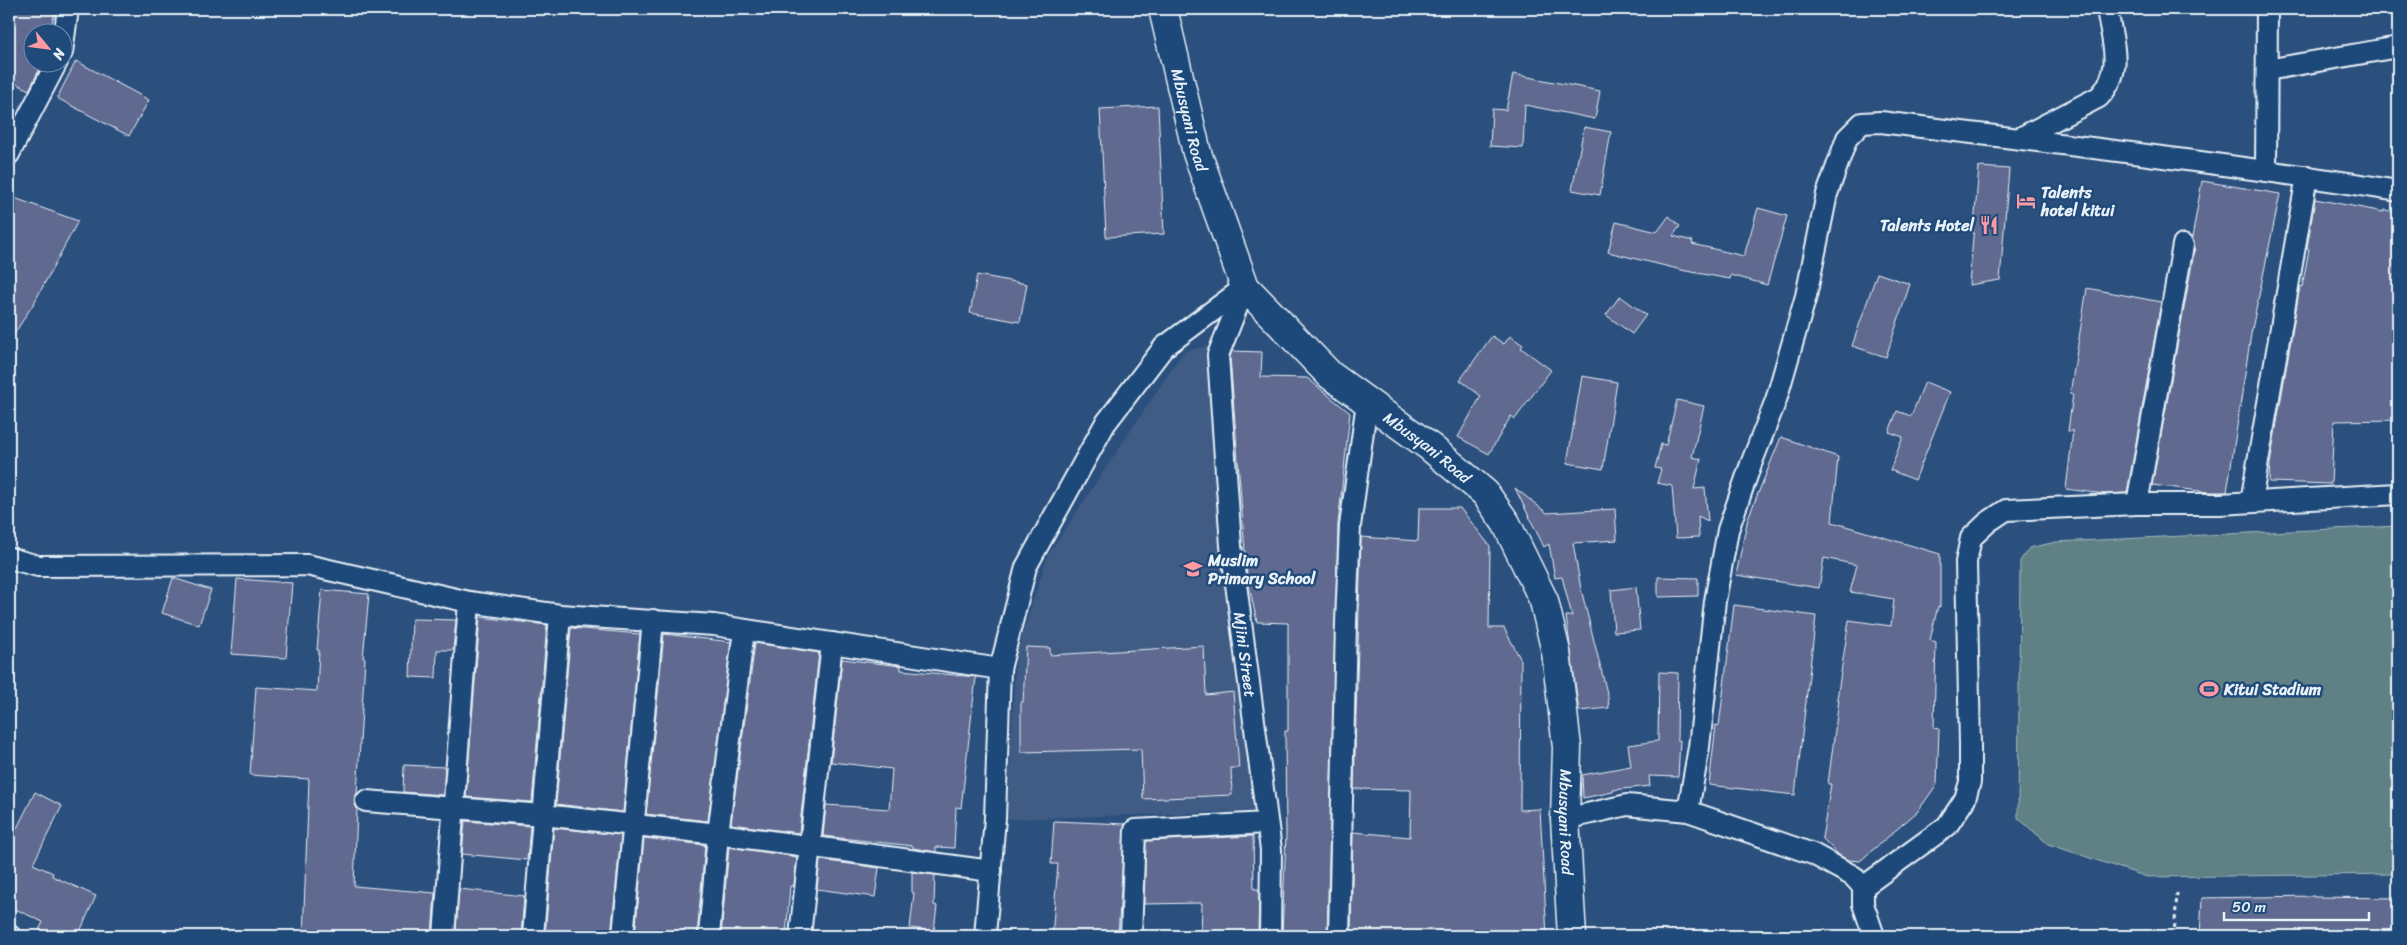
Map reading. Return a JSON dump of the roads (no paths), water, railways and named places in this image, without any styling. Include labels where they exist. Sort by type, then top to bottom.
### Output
[{"type":"street","points":[[66,22],[68,9]]},
{"type":"street","name":"Mbusyani Road","points":[[1163,9],[1197,153],[1245,287],[1330,375],[1430,447],[1485,493],[1506,523],[1544,601],[1556,652],[1567,747],[1565,819],[1572,936]]},
{"type":"street","points":[[2020,138],[2099,97],[2107,90],[2115,72],[2116,63],[2107,9]]},
{"type":"street","points":[[2266,171],[2267,9]]},
{"type":"street","points":[[2267,70],[2398,47]]},
{"type":"street","points":[[9,154],[52,72]]},
{"type":"street","points":[[1688,811],[1699,747],[1715,601],[1728,530],[1776,400],[1806,296],[1827,194],[1847,138],[1862,122],[1880,122],[2020,138],[2307,176],[2398,191]]},
{"type":"street","points":[[2251,502],[2307,176]]},
{"type":"street","points":[[2137,504],[2183,245]]},
{"type":"street","points":[[985,936],[991,871],[1000,669],[1026,567],[1105,424],[1164,346],[1245,287]]},
{"type":"street","name":"Mjini Street","points":[[1245,287],[1218,355],[1231,546],[1270,850],[1270,936]]},
{"type":"street","points":[[1339,936],[1350,526],[1368,402]]},
{"type":"street","points":[[1863,887],[1948,826],[1965,799],[1970,782],[1966,562],[1971,538],[1988,522],[2006,510],[2137,504],[2220,504],[2398,494]]},
{"type":"street","points":[[9,558],[38,566],[307,565],[469,602],[560,615],[653,620],[744,630],[1000,669]]},
{"type":"street","points":[[444,936],[469,602]]},
{"type":"street","points":[[533,936],[560,615]]},
{"type":"street","points":[[624,936],[653,620]]},
{"type":"street","points":[[709,936],[718,834],[744,630]]},
{"type":"street","points":[[800,936],[832,643]]},
{"type":"street","points":[[366,801],[543,815],[718,834],[991,871]]},
{"type":"street","points":[[1565,819],[1626,805],[1688,811],[1813,854],[1853,876],[1863,887],[1863,904],[1874,936]]},
{"type":"street","points":[[1131,936],[1135,830],[1267,823]]},
{"type":"place","name":"Talents hotel kitui","points":[[2026,201]]},
{"type":"place","name":"Talents Hotel","points":[[1989,225]]},
{"type":"place","name":"Muslim Primary School","points":[[1193,569]]},
{"type":"place","name":"Kitui Stadium","points":[[2209,689]]}]
